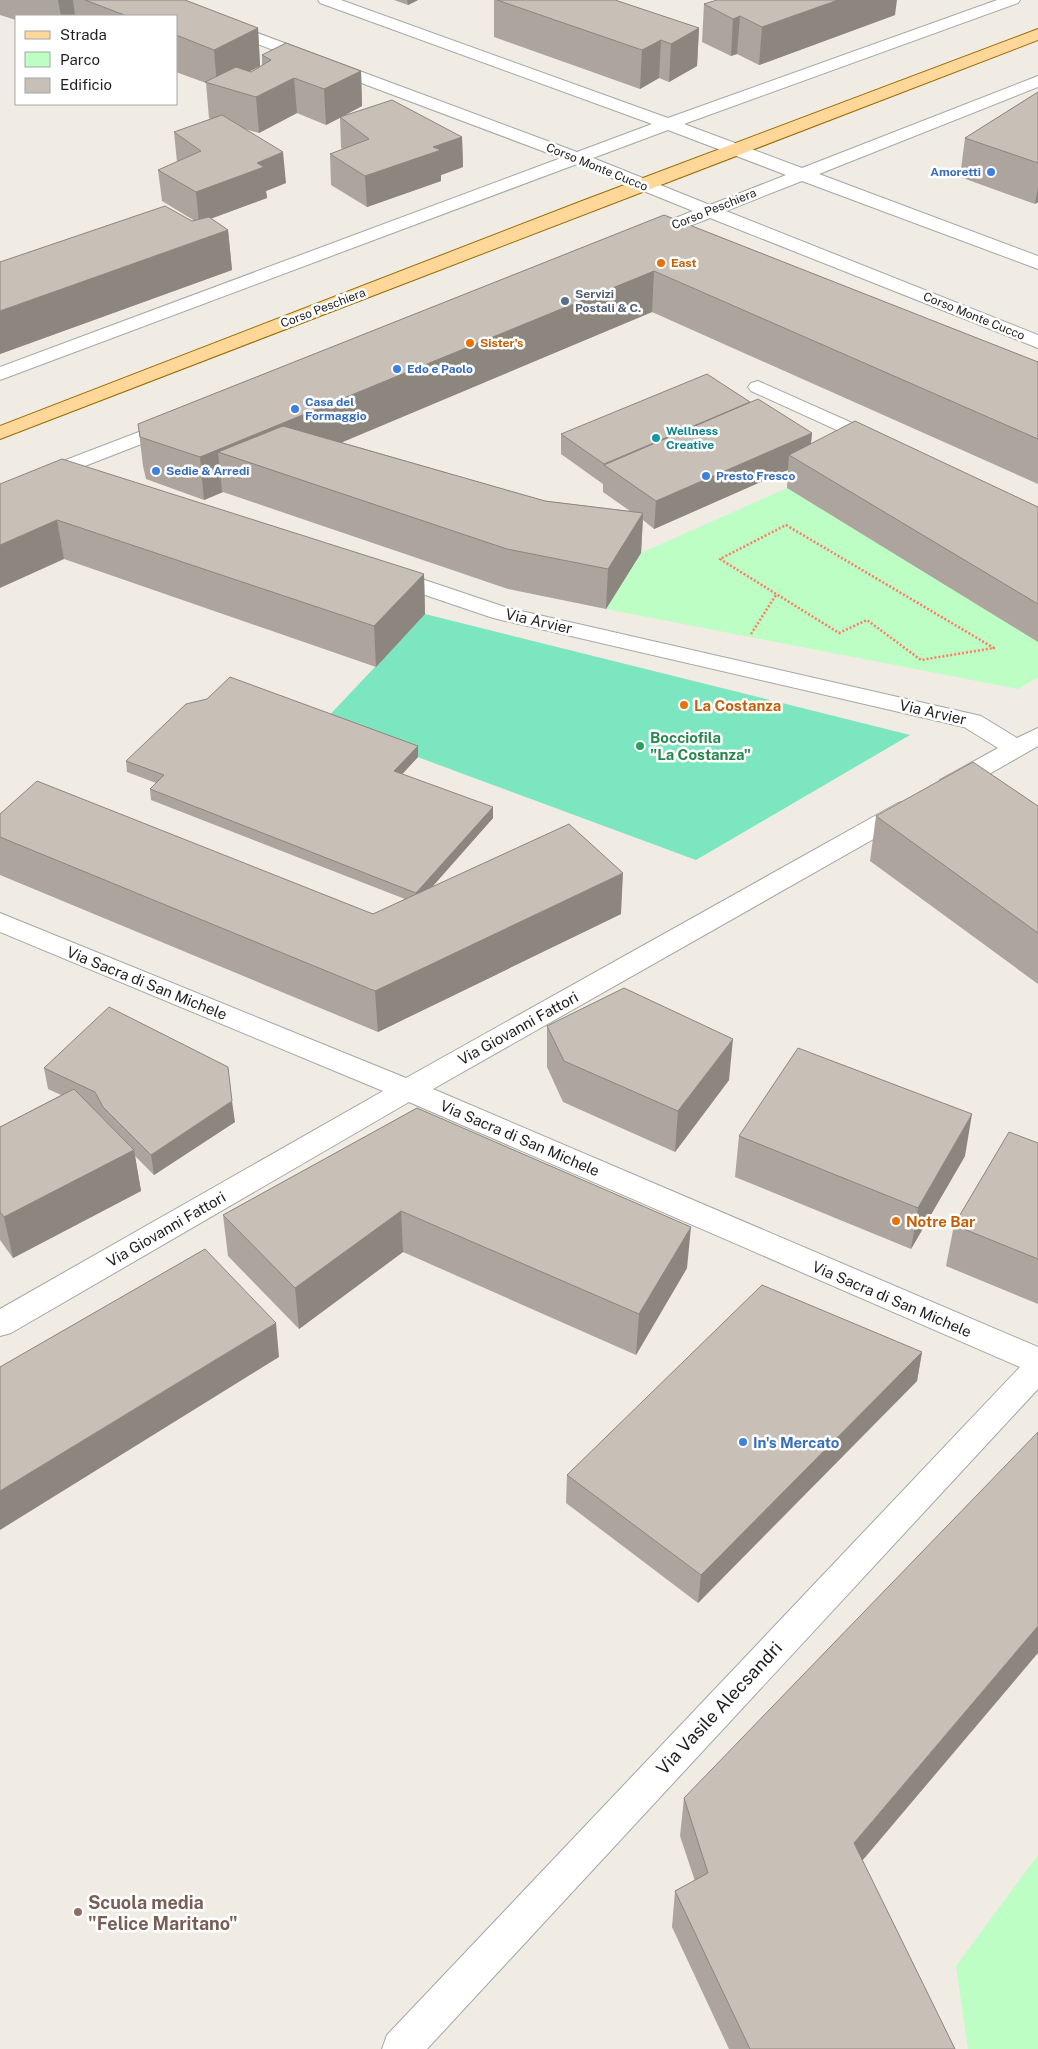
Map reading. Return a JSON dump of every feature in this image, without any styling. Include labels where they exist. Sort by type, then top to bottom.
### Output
[{"type":"main road","name":"Corso Peschiera","points":[[0,434],[734,149],[1038,34]]},
{"type":"street","name":"Corso Monte Cucco","points":[[154,0],[577,158],[1038,342]]},
{"type":"street","points":[[326,0],[668,124],[1038,263]]},
{"type":"street","points":[[0,374],[668,124],[1012,0]]},
{"type":"street","name":"Corso Peschiera","points":[[626,244],[1038,81]]},
{"type":"street","points":[[758,387],[894,448]]},
{"type":"street","points":[[0,493],[186,420]]},
{"type":"street","points":[[68,467],[96,477]]},
{"type":"street","name":"Via Arvier","points":[[369,568],[501,613],[972,721],[1027,742]]},
{"type":"street","name":"Via Giovanni Fattori","points":[[0,1324],[408,1090],[1027,742]]},
{"type":"street","name":"Via Sacra di San Michele","points":[[0,922],[408,1090],[1038,1361]]},
{"type":"street","name":"Via Vasile Alecsandri","points":[[401,2049],[1038,1368]]},
{"type":"path","points":[[786,525],[994,648],[921,660],[867,620],[839,633],[776,595],[720,559],[786,525]]},
{"type":"path","points":[[729,665],[776,595]]},
{"type":"green space","points":[[787,488],[1038,642],[1038,677],[1018,689],[606,609],[641,553]]},
{"type":"green space","name":"Bocciofila \"La Costanza\"","points":[[425,614],[910,735],[696,860],[323,722]]},
{"type":"green space","points":[[1038,1855],[1038,2049],[968,2049],[956,1966]]},
{"type":"building","points":[[85,0],[185,0],[258,28],[214,50],[178,36],[178,15],[124,15]]},
{"type":"building","points":[[497,0],[615,0],[699,28],[671,44],[661,40],[642,50]]},
{"type":"building","points":[[717,0],[838,0],[762,27],[740,16],[733,19],[704,4]]},
{"type":"building","points":[[286,43],[361,71],[324,89],[294,78],[256,97],[205,82],[236,67],[251,72],[271,60],[262,55]]},
{"type":"building","points":[[1038,92],[1038,163],[965,138]]},
{"type":"building","points":[[392,100],[462,137],[433,147],[441,150],[365,176],[330,154],[369,139],[340,117]]},
{"type":"building","points":[[222,115],[283,152],[257,163],[264,167],[196,192],[158,170],[201,151],[174,132]]},
{"type":"building","points":[[165,206],[192,221],[209,217],[228,230],[0,311],[0,262]]},
{"type":"building","points":[[664,215],[1038,362],[1038,439],[654,271],[200,457],[140,437],[138,424]]},
{"type":"building","points":[[707,374],[750,402],[604,464],[561,434]]},
{"type":"building","points":[[758,399],[812,433],[656,501],[604,465]]},
{"type":"building","points":[[855,421],[1038,507],[1038,604],[789,455]]},
{"type":"building","points":[[283,426],[545,501],[643,513],[608,569],[507,549],[218,452]]},
{"type":"building","points":[[62,459],[424,574],[374,626],[57,520],[0,545],[0,484]]},
{"type":"building","points":[[230,677],[418,746],[394,771],[493,807],[416,893],[150,789],[164,775],[126,761],[186,704],[207,699]]},
{"type":"building","points":[[973,762],[1038,806],[1038,933],[876,816]]},
{"type":"building","points":[[37,781],[373,914],[569,824],[623,873],[375,991],[0,837],[0,814]]},
{"type":"building","points":[[624,988],[733,1039],[678,1111],[564,1061],[547,1026]]},
{"type":"building","points":[[109,1007],[228,1067],[232,1101],[151,1155],[103,1107],[95,1092],[44,1068]]},
{"type":"building","points":[[798,1048],[972,1114],[918,1208],[739,1136]]},
{"type":"building","points":[[74,1089],[134,1150],[4,1217],[0,1212],[0,1127]]},
{"type":"building","points":[[417,1108],[691,1227],[639,1314],[401,1211],[295,1288],[223,1215]]},
{"type":"building","points":[[1009,1132],[1038,1143],[1038,1259],[954,1225]]},
{"type":"building","points":[[205,1249],[276,1323],[0,1491],[0,1367]]},
{"type":"building","name":"In's Mercato","points":[[762,1285],[922,1352],[701,1575],[567,1475]]},
{"type":"building","points":[[1038,1432],[1038,1626],[854,1843],[955,2049],[750,2049],[675,1891],[708,1873],[684,1798]]},
{"type":"place","name":"Amoretti","points":[[991,172]]},
{"type":"place","name":"East","points":[[661,263]]},
{"type":"place","name":"Servizi Postali & C.","points":[[565,301]]},
{"type":"place","name":"Sister's","points":[[470,343]]},
{"type":"place","name":"Edo e Paolo","points":[[397,369]]},
{"type":"place","name":"Casa del Formaggio","points":[[295,409]]},
{"type":"place","name":"Wellness Creative","points":[[656,438]]},
{"type":"place","name":"Sedie & Arredi","points":[[156,471]]},
{"type":"place","name":"Presto Fresco","points":[[706,476]]},
{"type":"place","name":"La Costanza","points":[[684,705]]},
{"type":"place","name":"Bocciofila \"La Costanza\"","points":[[640,746]]},
{"type":"place","name":"Notre Bar","points":[[896,1221]]},
{"type":"place","name":"In's Mercato","points":[[743,1442]]},
{"type":"place","name":"Scuola media \"Felice Maritano\"","points":[[78,1912]]}]
